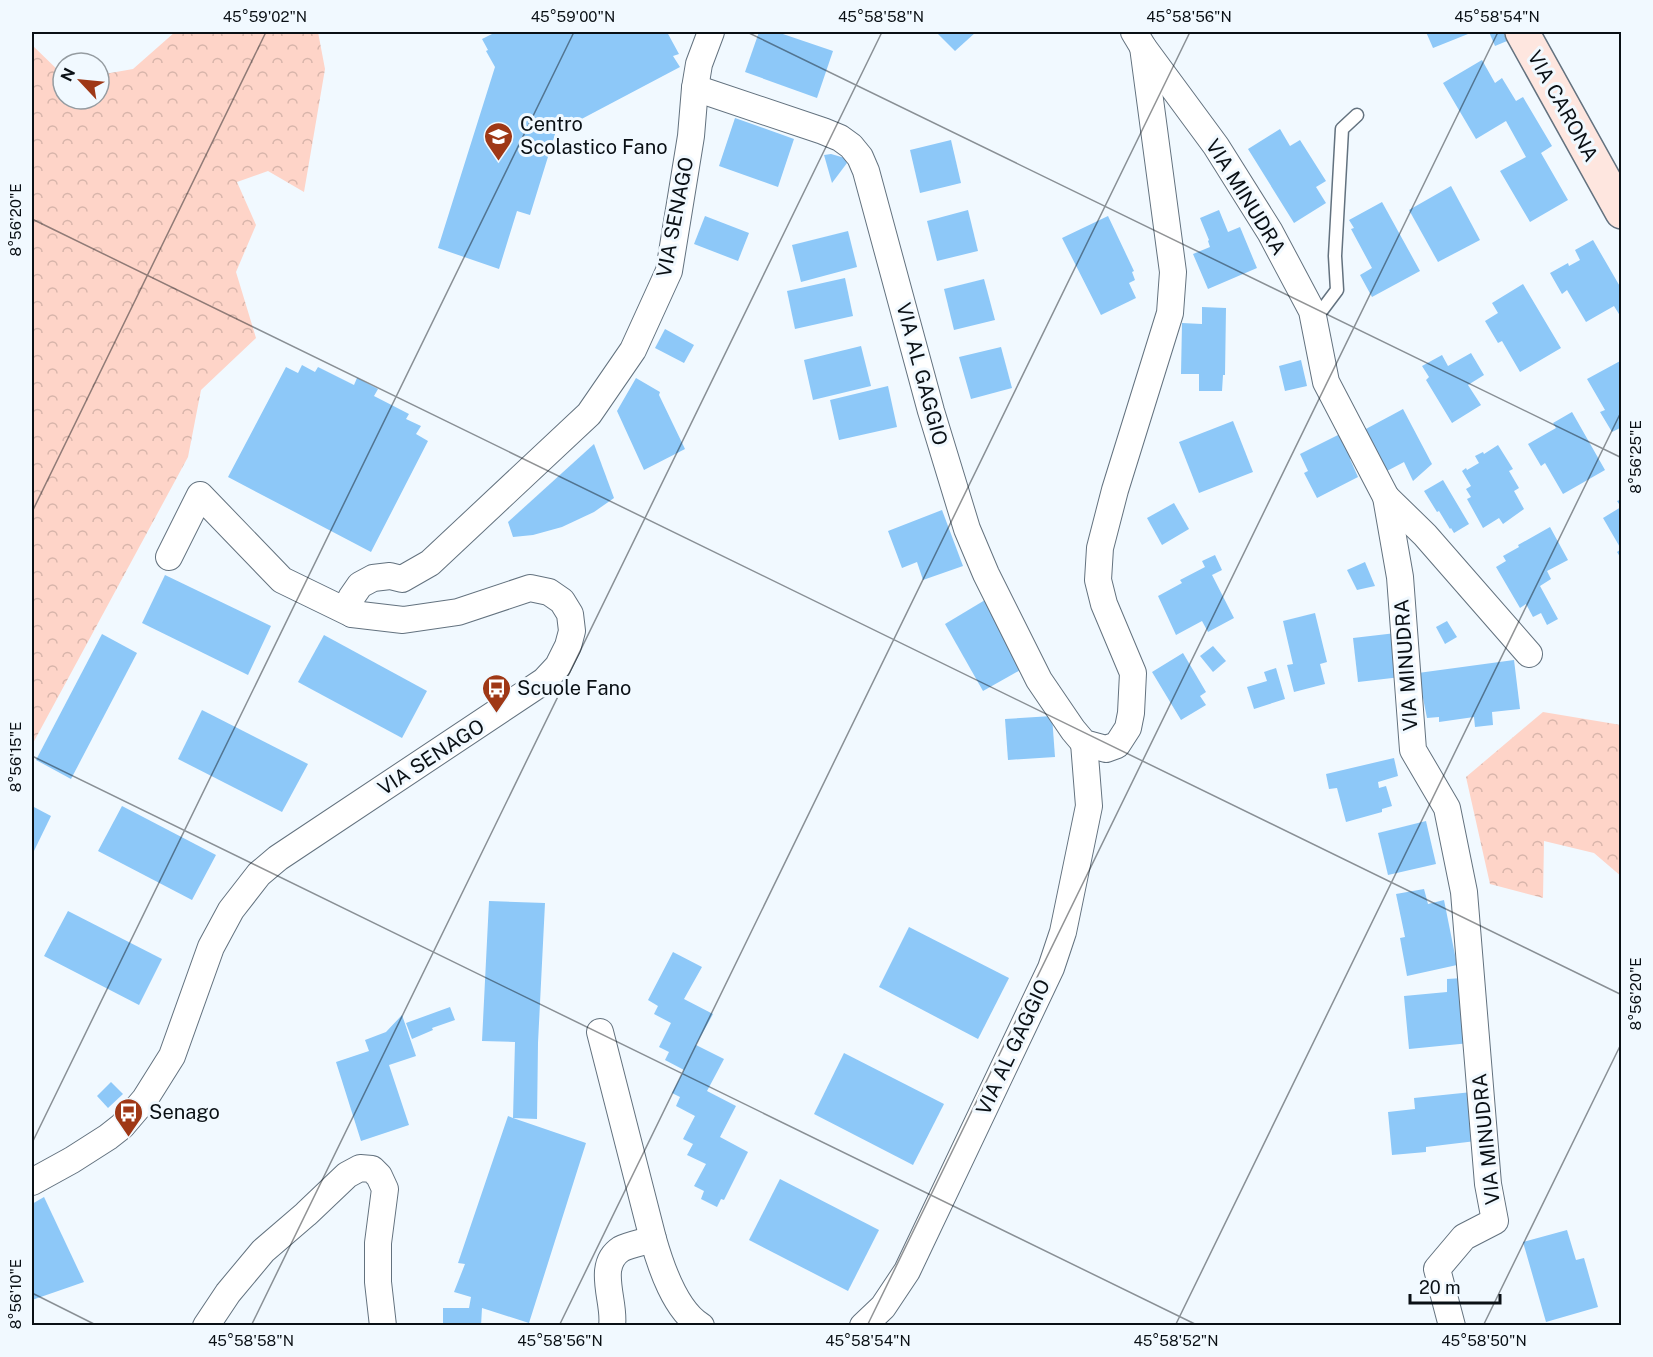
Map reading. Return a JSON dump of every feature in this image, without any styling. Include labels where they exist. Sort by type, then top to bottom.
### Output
[{"type":"street","name":"VIA SENAGO","points":[[32,1182],[72,1161],[108,1137],[122,1126],[145,1100],[172,1056],[211,947],[231,910],[260,874],[278,858],[544,681],[558,666],[568,646],[572,631],[570,614],[562,601],[549,592],[530,588],[458,612],[403,620],[352,614],[351,598],[360,585],[373,578],[390,576],[402,579],[430,563],[589,414],[633,350],[669,271],[691,136],[699,64],[711,32]]},
{"type":"street","name":"VIA CARONA","points":[[1523,32],[1622,212]]},
{"type":"street","name":"VIA MINUDRA","points":[[1139,39],[1216,146],[1270,232],[1312,311],[1326,382],[1386,497],[1400,577],[1413,750],[1447,808],[1464,892],[1488,1184],[1495,1221],[1464,1237],[1437,1269],[1452,1326]]},
{"type":"street","points":[[1084,743],[1107,749],[1117,745],[1128,728],[1133,673],[1104,604],[1098,580],[1100,548],[1115,490],[1170,313],[1173,272],[1139,39]]},
{"type":"street","name":"VIA AL GAGGIO","points":[[695,88],[840,138],[860,157],[875,202],[931,411],[967,529],[986,574],[1039,680],[1084,743],[1089,806],[1068,912],[1051,968],[907,1271],[883,1307],[863,1326]]},
{"type":"street","points":[[169,557],[200,495],[282,580],[352,614]]},
{"type":"street","points":[[1386,497],[1425,535],[1529,654]]},
{"type":"street","points":[[600,1032],[652,1239],[675,1297],[701,1326]]},
{"type":"street","points":[[206,1326],[228,1293],[263,1251],[347,1175],[360,1168],[372,1169],[379,1176],[385,1189],[378,1243],[378,1273],[383,1326]]},
{"type":"street","points":[[612,1326],[607,1273],[611,1259],[621,1249],[652,1239]]},
{"type":"lane","points":[[1312,311],[1322,310],[1337,290],[1335,256],[1342,129],[1357,115]]},
{"type":"green space","points":[[175,32],[318,32],[325,69],[304,192],[268,171],[237,182],[256,225],[236,272],[256,338],[201,390],[188,457],[32,745],[32,45],[51,63],[51,111],[111,111],[111,73],[133,69]]},
{"type":"green space","points":[[1543,712],[1621,725],[1622,877],[1594,853],[1544,841],[1543,898],[1490,884],[1466,777]]},
{"type":"building","name":"Centro Scolastico Fano","points":[[496,32],[667,32],[679,54],[673,56],[680,67],[574,123],[560,118],[530,215],[517,211],[499,269],[438,248],[495,67],[482,39]]},
{"type":"building","points":[[759,32],[777,32],[833,51],[817,98],[745,72]]},
{"type":"building","points":[[936,32],[976,32],[955,51]]},
{"type":"building","points":[[1426,32],[1473,32],[1433,48]]},
{"type":"building","points":[[1489,32],[1503,32],[1507,41],[1495,46]]},
{"type":"building","points":[[1482,60],[1495,83],[1502,78],[1516,101],[1523,97],[1552,146],[1541,153],[1568,200],[1530,222],[1500,171],[1526,157],[1506,121],[1476,139],[1443,83]]},
{"type":"building","points":[[735,118],[794,139],[778,187],[719,166]]},
{"type":"building","points":[[1280,129],[1290,146],[1300,140],[1326,181],[1316,187],[1326,203],[1294,223],[1248,149]]},
{"type":"building","points":[[951,140],[961,183],[920,193],[910,150]]},
{"type":"building","points":[[831,154],[845,158],[847,163],[832,183],[824,155]]},
{"type":"building","points":[[1451,186],[1480,240],[1438,262],[1409,210]]},
{"type":"building","points":[[1382,202],[1420,271],[1372,297],[1360,275],[1372,268],[1351,229],[1354,228],[1349,220]]},
{"type":"building","points":[[968,210],[978,251],[937,261],[927,221]]},
{"type":"building","points":[[1219,210],[1228,232],[1240,227],[1257,268],[1208,289],[1193,254],[1210,247],[1200,218]]},
{"type":"building","points":[[705,216],[749,233],[738,261],[694,244]]},
{"type":"building","points":[[1108,216],[1134,271],[1132,272],[1135,280],[1129,283],[1136,298],[1101,315],[1062,238]]},
{"type":"building","points":[[848,231],[857,267],[801,282],[792,245]]},
{"type":"building","points":[[1593,240],[1622,290],[1622,319],[1614,306],[1586,322],[1567,290],[1562,294],[1550,273],[1568,263],[1569,266],[1580,260],[1575,250]]},
{"type":"building","points":[[845,278],[853,316],[795,329],[787,291]]},
{"type":"building","points":[[984,279],[995,320],[954,330],[944,289]]},
{"type":"building","points":[[1523,284],[1561,348],[1520,372],[1502,341],[1498,343],[1485,321],[1498,313],[1492,303]]},
{"type":"building","points":[[1202,307],[1226,308],[1225,375],[1223,375],[1222,391],[1199,391],[1199,374],[1181,374],[1182,323],[1202,324]]},
{"type":"building","points":[[665,329],[694,345],[684,363],[655,348]]},
{"type":"building","points":[[861,346],[871,386],[813,400],[804,360]]},
{"type":"building","points":[[1001,347],[1012,388],[971,399],[959,357]]},
{"type":"building","points":[[1471,353],[1484,375],[1468,385],[1481,405],[1452,423],[1426,380],[1429,377],[1422,366],[1442,355],[1448,366]]},
{"type":"building","points":[[1301,360],[1307,386],[1285,391],[1279,366]]},
{"type":"building","points":[[1622,360],[1622,427],[1612,432],[1600,412],[1605,410],[1587,379]]},
{"type":"building","points":[[302,365],[315,372],[318,367],[354,385],[357,378],[378,389],[374,396],[409,414],[406,419],[421,426],[416,434],[428,441],[371,552],[228,477],[286,367],[298,373]]},
{"type":"building","points":[[636,378],[660,392],[659,395],[685,449],[644,470],[617,411]]},
{"type":"building","points":[[888,386],[897,427],[839,440],[830,400]]},
{"type":"building","points":[[1403,409],[1432,464],[1413,481],[1404,462],[1387,471],[1364,430]]},
{"type":"building","points":[[1572,412],[1605,470],[1563,494],[1545,463],[1541,466],[1528,444],[1556,428],[1553,423]]},
{"type":"building","points":[[1233,421],[1253,472],[1199,493],[1179,442]]},
{"type":"building","points":[[1340,434],[1352,458],[1350,459],[1358,477],[1317,498],[1304,473],[1308,471],[1300,454]]},
{"type":"building","points":[[594,444],[614,498],[594,512],[562,527],[533,535],[513,537],[508,522]]},
{"type":"building","points":[[1498,445],[1513,469],[1509,471],[1519,488],[1514,491],[1524,509],[1503,524],[1499,518],[1483,528],[1467,499],[1471,497],[1466,489],[1471,486],[1462,471],[1479,463],[1475,456],[1483,452],[1484,454]]},
{"type":"building","points":[[1443,480],[1469,524],[1454,533],[1424,491]]},
{"type":"building","points":[[1622,499],[1622,560],[1617,552],[1621,549],[1603,518],[1621,507],[1617,501]]},
{"type":"building","points":[[1174,503],[1189,529],[1162,545],[1147,518]]},
{"type":"building","points":[[942,510],[963,566],[923,580],[917,562],[902,568],[888,531]]},
{"type":"building","points":[[1550,527],[1568,560],[1547,571],[1551,579],[1540,586],[1558,619],[1547,625],[1541,613],[1533,617],[1526,604],[1520,608],[1496,567],[1506,561],[1503,556]]},
{"type":"building","points":[[1215,555],[1222,570],[1212,575],[1234,618],[1208,632],[1202,621],[1176,635],[1158,596],[1182,583],[1180,580],[1205,567],[1202,561]]},
{"type":"building","points":[[1365,562],[1375,586],[1357,590],[1347,570]]},
{"type":"building","points":[[165,575],[271,626],[248,675],[142,623]]},
{"type":"building","points":[[985,600],[1024,668],[983,691],[945,624]]},
{"type":"building","points":[[1315,613],[1327,662],[1320,664],[1325,684],[1294,692],[1287,665],[1293,664],[1283,621]]},
{"type":"building","points":[[1447,621],[1457,637],[1445,644],[1436,627]]},
{"type":"building","points":[[1396,633],[1401,677],[1358,682],[1353,638]]},
{"type":"building","points":[[102,634],[137,653],[71,779],[36,760]]},
{"type":"building","points":[[324,635],[427,691],[402,738],[298,682]]},
{"type":"building","points":[[1213,646],[1226,661],[1213,672],[1200,656]]},
{"type":"building","points":[[1183,653],[1206,692],[1200,696],[1206,705],[1181,720],[1152,672]]},
{"type":"building","points":[[1514,660],[1520,709],[1492,712],[1493,725],[1475,727],[1474,717],[1439,722],[1439,717],[1427,718],[1418,673]]},
{"type":"building","points":[[1276,668],[1285,699],[1254,709],[1247,687],[1267,681],[1264,672]]},
{"type":"building","points":[[202,710],[308,764],[282,812],[178,759]]},
{"type":"building","points":[[1052,716],[1055,757],[1008,760],[1005,719]]},
{"type":"building","points":[[1394,758],[1398,776],[1378,782],[1379,788],[1386,786],[1392,806],[1382,809],[1382,812],[1346,822],[1337,788],[1329,789],[1326,774]]},
{"type":"building","points":[[32,806],[51,816],[32,855]]},
{"type":"building","points":[[122,806],[216,855],[192,900],[98,851]]},
{"type":"building","points":[[1426,821],[1436,864],[1388,875],[1378,833]]},
{"type":"building","points":[[1424,889],[1428,904],[1444,900],[1457,965],[1407,976],[1400,938],[1405,937],[1396,894]]},
{"type":"building","points":[[489,901],[545,903],[538,1043],[537,1119],[513,1118],[515,1042],[482,1041]]},
{"type":"building","points":[[68,911],[162,959],[139,1005],[44,956]]},
{"type":"building","points":[[909,927],[1009,978],[978,1039],[879,987]]},
{"type":"building","points":[[673,952],[702,967],[684,999],[713,1014],[696,1045],[724,1059],[707,1091],[736,1106],[720,1137],[748,1152],[724,1200],[721,1199],[717,1207],[701,1199],[704,1191],[694,1186],[706,1164],[687,1155],[693,1144],[683,1139],[695,1116],[676,1106],[680,1097],[672,1093],[684,1070],[665,1060],[669,1052],[659,1047],[671,1023],[654,1014],[658,1006],[648,1000]]},
{"type":"building","points":[[1463,978],[1470,1043],[1409,1049],[1404,996],[1447,992],[1447,979]]},
{"type":"building","points":[[450,1007],[455,1020],[432,1028],[433,1030],[412,1039],[406,1023]]},
{"type":"building","points":[[402,1015],[416,1056],[389,1065],[409,1125],[361,1141],[336,1062],[369,1051],[365,1040],[386,1032]]},
{"type":"building","points":[[844,1053],[944,1104],[913,1165],[814,1114]]},
{"type":"building","points":[[111,1082],[123,1094],[108,1108],[97,1096]]},
{"type":"building","points":[[1472,1092],[1476,1141],[1426,1147],[1426,1152],[1392,1155],[1388,1112],[1415,1109],[1414,1098]]},
{"type":"building","points":[[508,1116],[586,1143],[529,1323],[482,1308],[481,1326],[443,1326],[443,1308],[469,1308],[471,1297],[454,1292],[465,1264],[458,1263]]},
{"type":"building","points":[[780,1179],[879,1230],[848,1291],[749,1240]]},
{"type":"building","points":[[44,1197],[84,1282],[32,1300],[32,1204]]},
{"type":"building","points":[[1567,1230],[1576,1260],[1584,1258],[1598,1307],[1546,1322],[1523,1242]]},
{"type":"place","name":"Centro Scolastico Fano","points":[[499,162]]},
{"type":"place","name":"Scuole Fano","points":[[496,714]]},
{"type":"place","name":"Senago","points":[[128,1138]]}]
